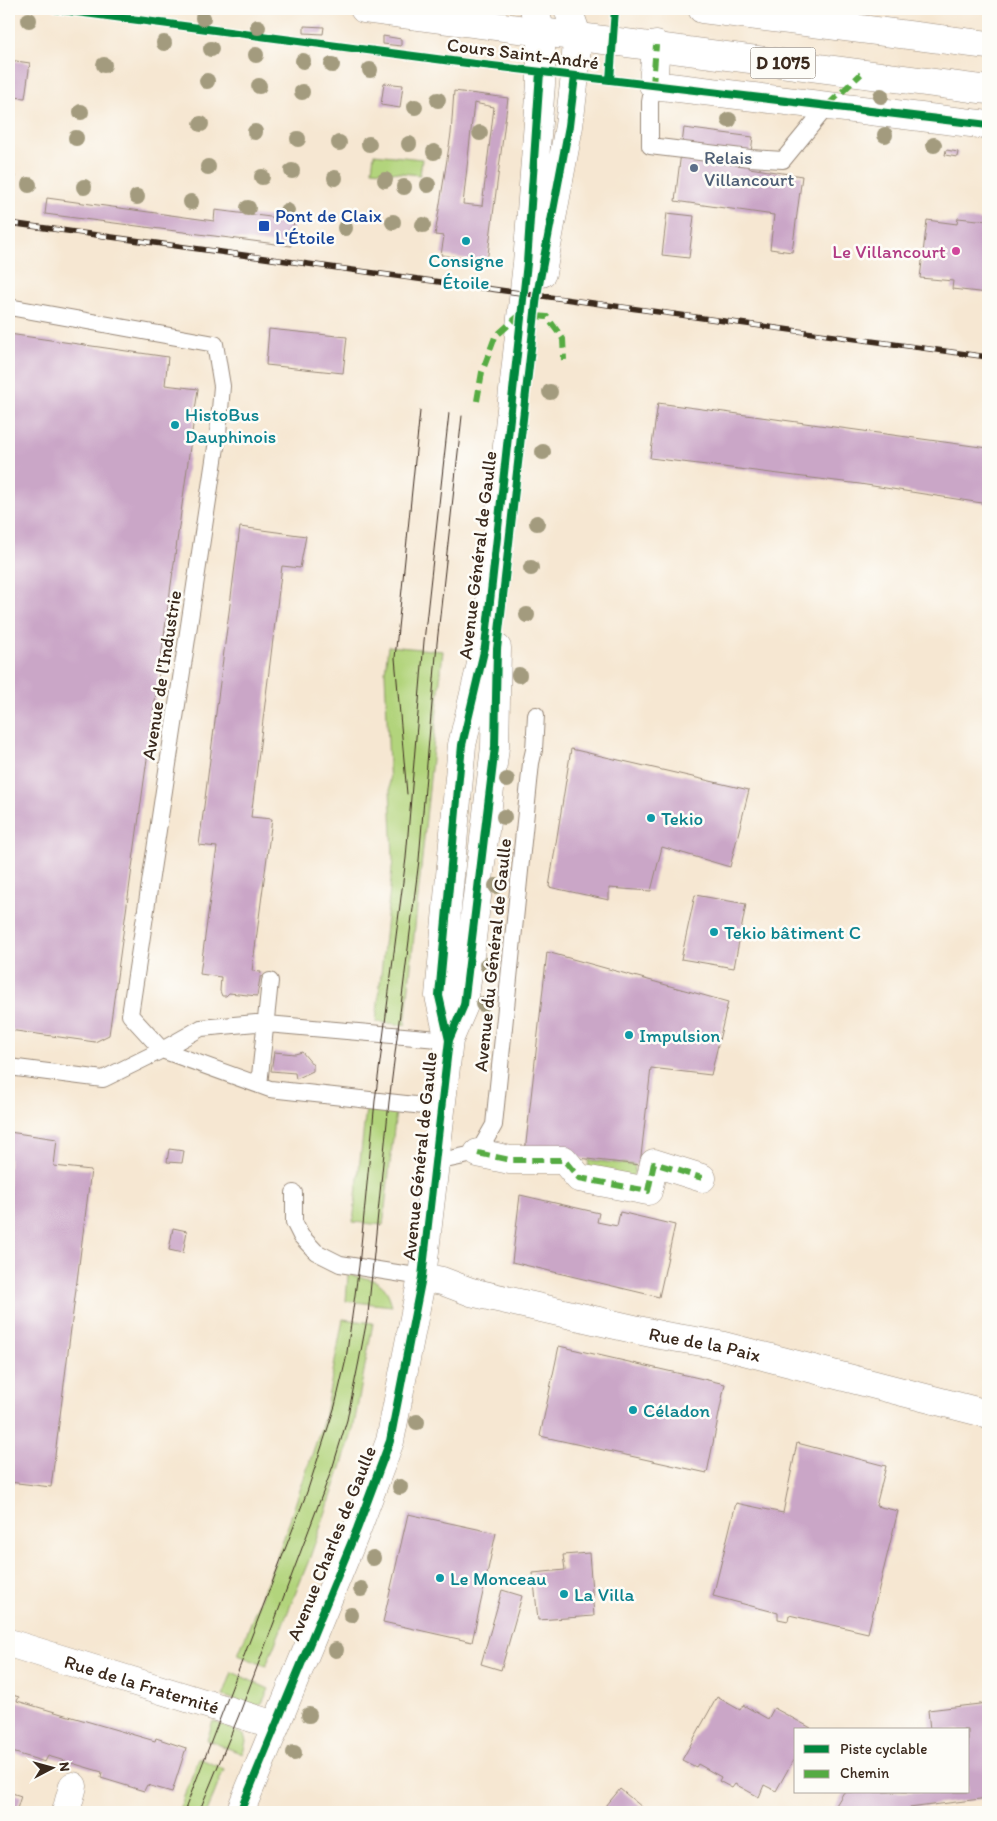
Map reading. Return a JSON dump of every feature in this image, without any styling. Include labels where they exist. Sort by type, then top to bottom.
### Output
[{"type":"main road","name":"Cours Saint-André","points":[[364,9],[538,20],[577,35],[988,90]]},
{"type":"main road","name":"Avenue Général de Gaulle","points":[[422,1277],[449,1040],[439,996],[462,745],[484,704],[497,649],[537,295],[569,126],[575,76],[577,35],[568,9]]},
{"type":"main road","name":"D 1075","points":[[702,9],[839,17],[988,45]]},
{"type":"main road","name":"Avenue Général de Gaulle","points":[[484,704],[486,647],[527,263],[541,84],[538,20]]},
{"type":"main road","points":[[656,45],[653,85],[829,104],[988,125]]},
{"type":"main road","points":[[829,104],[861,74]]},
{"type":"main road","points":[[478,1153],[510,1160],[564,1160],[579,1178],[648,1191],[654,1163],[702,1178]]},
{"type":"main road","name":"Rue de la Paix","points":[[422,1277],[442,1281],[471,1292],[660,1335],[720,1345],[988,1414]]},
{"type":"main road","name":"Avenue Charles de Gaulle","points":[[240,1812],[357,1529],[390,1441],[422,1277]]},
{"type":"main road","name":"Rue de la Fraternité","points":[[9,1643],[275,1725]]},
{"type":"main road","points":[[66,1812],[73,1786]]},
{"type":"lane","points":[[653,85],[650,102],[650,146],[750,158],[783,160],[829,104]]},
{"type":"lane","name":"Avenue de l'Industrie","points":[[9,307],[215,344],[222,386],[218,434],[130,1015],[162,1050]]},
{"type":"lane","name":"Avenue du Général de Gaulle","points":[[478,1153],[494,1125],[531,763],[534,750],[536,715]]},
{"type":"lane","points":[[259,1086],[270,981]]},
{"type":"lane","points":[[9,1067],[102,1079],[162,1050],[201,1028],[265,1024],[449,1040]]},
{"type":"lane","points":[[162,1050],[270,1089],[442,1108]]},
{"type":"lane","points":[[436,1162],[478,1153]]},
{"type":"lane","points":[[294,1193],[294,1222],[301,1236],[316,1252],[340,1264],[422,1277]]},
{"type":"green space","points":[[374,154],[422,159],[420,175],[372,170]]},
{"type":"green space","points":[[388,646],[443,651],[405,1025],[376,1022],[393,859],[385,672]]},
{"type":"green space","points":[[366,1108],[396,1111],[383,1225],[353,1222]]},
{"type":"green space","points":[[589,1160],[635,1165],[633,1181],[587,1176]]},
{"type":"green space","points":[[348,1275],[371,1279],[382,1285],[392,1306],[346,1301]]},
{"type":"green space","points":[[343,1319],[373,1323],[353,1430],[309,1560],[266,1666],[238,1655],[280,1549],[324,1419]]},
{"type":"green space","points":[[232,1672],[269,1689],[262,1703],[257,1706],[223,1696]]},
{"type":"green space","points":[[213,1721],[244,1735],[246,1741],[243,1754],[207,1740]]},
{"type":"green space","points":[[199,1758],[224,1769],[207,1812],[178,1812]]},
{"type":"building","points":[[304,26],[324,27],[323,34],[304,33]]},
{"type":"building","points":[[383,36],[401,39],[401,46],[383,44]]},
{"type":"building","points":[[9,60],[30,63],[25,98],[11,97],[10,106]]},
{"type":"building","points":[[384,83],[403,85],[400,108],[381,105]]},
{"type":"building","points":[[454,91],[508,98],[487,262],[441,255],[444,236],[435,235],[451,134]],"holes":[[[474,103],[494,107],[482,206],[463,204]]]},
{"type":"building","points":[[684,128],[753,137],[749,168],[802,176],[792,252],[770,249],[774,215],[675,201]]},
{"type":"building","points":[[946,150],[958,152],[957,157],[945,155]]},
{"type":"building","points":[[9,175],[15,176],[12,200],[9,200]]},
{"type":"building","points":[[47,198],[214,221],[215,210],[294,220],[291,246],[45,214]]},
{"type":"building","points":[[667,213],[694,216],[689,258],[662,255]]},
{"type":"building","name":"Le Villancourt","points":[[958,218],[988,221],[988,293],[952,289],[953,281],[920,278],[927,220],[957,224]]},
{"type":"building","points":[[269,329],[347,337],[343,373],[266,365]]},
{"type":"building","points":[[9,334],[168,357],[165,385],[198,389],[109,1035],[95,1042],[9,1030]]},
{"type":"building","points":[[658,403],[988,448],[988,504],[860,484],[650,458]]},
{"type":"building","points":[[240,527],[306,536],[300,568],[282,566],[251,817],[272,819],[252,971],[261,972],[257,996],[229,993],[226,996],[222,996],[220,991],[221,977],[200,974],[217,847],[199,845]]},
{"type":"building","name":"Tekio","points":[[571,749],[749,790],[730,867],[662,847],[651,891],[609,888],[609,900],[549,887]]},
{"type":"building","name":"Tekio bâtiment C","points":[[695,895],[746,904],[734,968],[681,959]]},
{"type":"building","name":"Impulsion","points":[[547,952],[728,1002],[711,1075],[651,1068],[640,1165],[525,1152]]},
{"type":"building","points":[[274,1052],[295,1054],[302,1052],[313,1065],[313,1071],[296,1079],[295,1073],[271,1071]]},
{"type":"building","points":[[9,1132],[57,1139],[54,1166],[91,1170],[51,1487],[9,1482]]},
{"type":"building","points":[[169,1149],[184,1151],[182,1163],[167,1162]]},
{"type":"building","points":[[987,1194],[988,1224],[984,1224]]},
{"type":"building","points":[[520,1195],[599,1213],[597,1222],[617,1226],[620,1212],[675,1225],[659,1297],[512,1262]]},
{"type":"building","points":[[173,1228],[187,1231],[183,1253],[169,1250]]},
{"type":"building","name":"Céladon","points":[[559,1346],[725,1384],[707,1473],[540,1436]]},
{"type":"building","points":[[797,1443],[886,1466],[876,1506],[898,1511],[868,1633],[789,1615],[788,1621],[778,1619],[778,1613],[713,1596],[736,1503],[783,1513]]},
{"type":"building","name":"Le Monceau","points":[[408,1514],[496,1533],[472,1642],[383,1622]]},
{"type":"building","name":"La Villa","points":[[589,1553],[594,1616],[538,1620],[533,1573],[565,1570],[563,1555]]},
{"type":"building","points":[[502,1590],[522,1596],[501,1670],[481,1664]]},
{"type":"building","points":[[9,1694],[19,1697],[17,1701],[155,1741],[156,1738],[186,1748],[172,1792],[147,1785],[144,1791],[101,1778],[102,1772],[48,1756],[45,1762],[9,1751]]},
{"type":"building","points":[[717,1697],[740,1710],[743,1705],[768,1719],[774,1708],[811,1728],[794,1728],[794,1759],[776,1791],[764,1785],[759,1797],[735,1784],[732,1788],[719,1781],[721,1777],[698,1764],[696,1767],[682,1760]]},
{"type":"building","points":[[988,1703],[988,1798],[909,1808],[909,1812],[832,1812],[843,1794],[970,1794],[970,1728],[930,1728],[928,1710]]},
{"type":"building","points":[[620,1789],[648,1812],[601,1812]]},
{"type":"building","points":[[9,1792],[21,1796],[16,1812],[9,1812]]},
{"type":"tram line","points":[[407,794],[395,658],[420,411]]},
{"type":"tram line","points":[[184,1812],[307,1492],[335,1406],[346,1359],[359,1266],[375,1101],[406,858],[424,641],[449,413]]},
{"type":"tram line","points":[[199,1812],[239,1715],[333,1466],[347,1420],[368,1314],[389,1102],[419,860],[437,643],[462,416]]},
{"type":"railway","points":[[9,223],[988,357]]},
{"type":"marked path","points":[[655,86],[653,85],[656,45]]},
{"type":"marked path","points":[[829,104],[861,74]]},
{"type":"marked path","points":[[477,401],[482,372],[495,337],[521,314]]},
{"type":"marked path","points":[[536,316],[547,317],[563,339],[564,360]]},
{"type":"marked path","points":[[478,1153],[510,1160],[564,1160],[579,1178],[648,1191],[654,1163],[702,1178]]},
{"type":"cycle path","points":[[54,9],[467,63],[988,125]]},
{"type":"cycle path","points":[[610,80],[615,9]]},
{"type":"cycle path","points":[[240,1812],[357,1529],[390,1441],[422,1277],[449,1040],[439,996],[462,745],[485,647],[527,263],[540,72]]},
{"type":"cycle path","points":[[449,1040],[464,1005],[495,747],[497,649],[537,295],[569,126],[575,76]]},
{"type":"place","name":"Relais Villancourt","points":[[694,168]]},
{"type":"place","name":"Pont de Claix L'Étoile","points":[[264,226]]},
{"type":"place","name":"Consigne Étoile","points":[[466,241]]},
{"type":"place","name":"Le Villancourt","points":[[956,251]]},
{"type":"place","name":"HistoBus Dauphinois","points":[[175,425]]},
{"type":"place","name":"Tekio","points":[[651,818]]},
{"type":"place","name":"Tekio bâtiment C","points":[[714,932]]},
{"type":"place","name":"Impulsion","points":[[629,1035]]},
{"type":"place","name":"Céladon","points":[[633,1410]]},
{"type":"place","name":"Le Monceau","points":[[440,1578]]},
{"type":"place","name":"La Villa","points":[[564,1594]]}]
